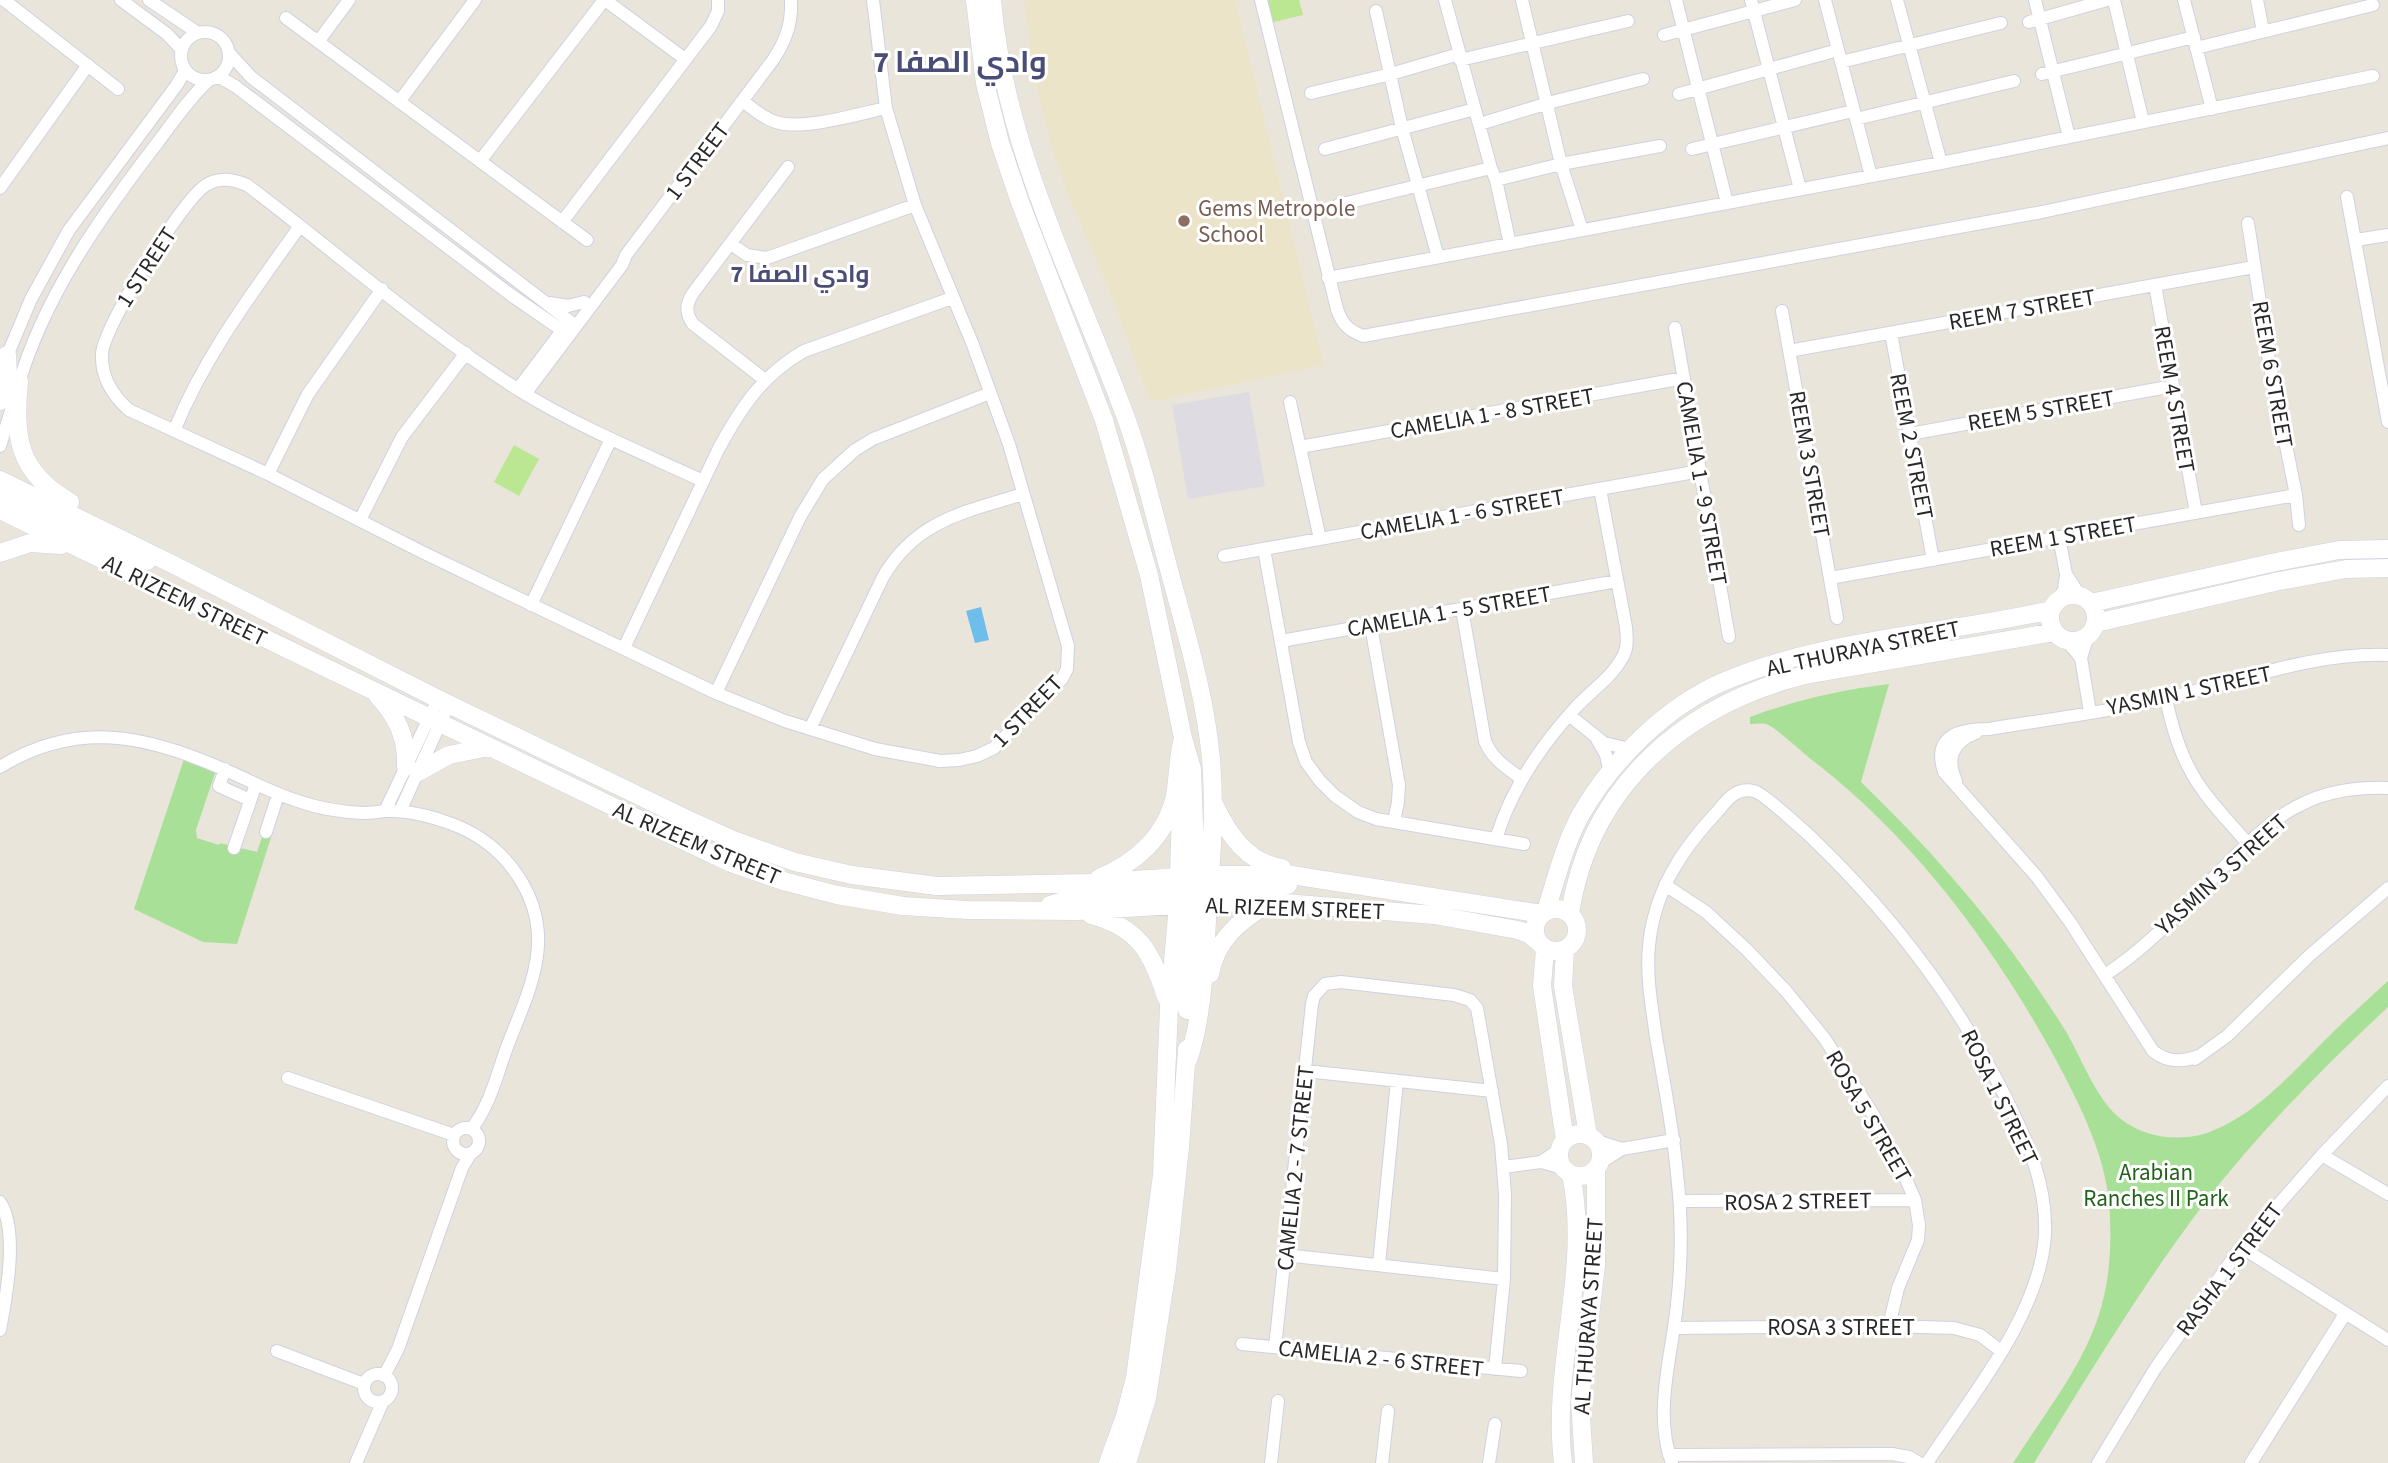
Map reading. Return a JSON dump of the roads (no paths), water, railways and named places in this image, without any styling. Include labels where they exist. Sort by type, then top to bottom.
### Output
[{"type":"street","points":[[0,7],[4,0],[118,89]]},
{"type":"street","points":[[0,374],[4,357],[55,253],[86,204],[184,73],[182,50],[167,34],[121,0]]},
{"type":"street","points":[[149,0],[198,33]]},
{"type":"street","points":[[317,42],[349,0]]},
{"type":"street","points":[[399,102],[475,0]]},
{"type":"street","points":[[480,161],[604,0],[685,59]]},
{"type":"street","points":[[562,222],[715,19],[718,0]]},
{"type":"street","name":"1 STREET","points":[[626,255],[743,101],[787,38],[791,23],[791,0]]},
{"type":"street","name":"1 STREET","points":[[703,481],[611,439],[522,391],[466,353],[237,180],[215,181],[205,185],[190,200],[125,298],[105,337],[102,366],[106,380],[112,393],[129,410],[268,474],[716,694],[876,750],[940,761],[977,756],[994,748],[1055,688],[1067,669],[1068,646],[1009,444],[915,205],[886,108],[873,0]]},
{"type":"street","points":[[975,0],[985,83],[1000,143],[1020,202],[1091,381],[1117,459],[1158,611],[1183,738],[1192,769],[1194,889],[1186,1032],[1188,1060],[1167,1269],[1147,1398],[1127,1463]]},
{"type":"street","points":[[992,0],[1000,58],[1024,160],[1122,405],[1144,474],[1199,682],[1210,749],[1213,801],[1169,1007],[1163,1165],[1141,1336],[1135,1378],[1108,1463]]},
{"type":"street","points":[[1261,0],[1328,278],[1341,321],[1350,331],[1363,336],[2052,210],[2388,138]]},
{"type":"street","points":[[1445,0],[1510,244]]},
{"type":"street","points":[[1522,0],[1561,164],[1582,230]]},
{"type":"street","points":[[1676,0],[1727,203]]},
{"type":"street","points":[[1664,35],[1752,6],[1795,0]]},
{"type":"street","points":[[1827,0],[1871,176]]},
{"type":"street","points":[[1897,0],[1941,163]]},
{"type":"street","points":[[2035,0],[2034,20],[2069,137]]},
{"type":"street","points":[[2034,20],[2107,0]]},
{"type":"street","points":[[2114,0],[2143,122]]},
{"type":"street","points":[[2185,0],[2212,108]]},
{"type":"street","points":[[2257,0],[2263,31]]},
{"type":"street","points":[[2048,73],[2126,54],[2263,31],[2373,5]]},
{"type":"street","points":[[1752,6],[1800,189]]},
{"type":"street","points":[[1376,11],[1402,128],[1438,257]]},
{"type":"street","points":[[286,18],[587,240]]},
{"type":"street","points":[[1311,93],[1460,57],[1534,44],[1628,21]]},
{"type":"street","points":[[1679,94],[1769,69],[1909,45],[2001,23]]},
{"type":"street","points":[[182,50],[188,40],[198,33],[209,32],[219,36],[230,54],[251,77],[545,301],[569,328]]},
{"type":"street","points":[[0,446],[19,381],[55,297],[124,187],[195,94],[228,66],[230,54]]},
{"type":"street","points":[[0,188],[88,65]]},
{"type":"street","points":[[184,67],[197,79],[226,80],[240,89],[530,309],[569,328]]},
{"type":"street","points":[[1328,278],[1941,163],[2374,76]]},
{"type":"street","points":[[1479,124],[1643,79]]},
{"type":"street","points":[[1692,149],[1784,127],[1925,102],[2014,81]]},
{"type":"street","name":"1 STREET","points":[[743,101],[766,117],[788,125],[810,124],[886,108]]},
{"type":"street","points":[[1325,149],[1475,109]]},
{"type":"street","points":[[138,136],[153,149]]},
{"type":"street","points":[[1338,205],[1419,186],[1660,146]]},
{"type":"street","points":[[765,380],[693,324],[687,312],[689,298],[788,167]]},
{"type":"street","points":[[109,175],[124,187]]},
{"type":"street","points":[[2347,197],[2388,422]]},
{"type":"street","points":[[731,244],[747,255],[766,258],[915,205]]},
{"type":"street","name":"REEM 6 STREET","points":[[2248,223],[2269,361],[2296,495],[2299,525]]},
{"type":"street","points":[[174,431],[191,391],[223,334],[300,226]]},
{"type":"street","points":[[2356,240],[2388,235]]},
{"type":"street","points":[[522,391],[548,349],[569,328],[584,302],[616,261],[626,255]]},
{"type":"street","points":[[522,391],[569,328],[622,265],[626,255]]},
{"type":"street","name":"REEM 7 STREET","points":[[1789,351],[2254,267]]},
{"type":"street","name":"REEM 4 STREET","points":[[2155,285],[2196,513]]},
{"type":"street","points":[[268,474],[308,394],[382,289]]},
{"type":"street","points":[[624,648],[728,431],[765,380],[782,363],[804,351],[952,298]]},
{"type":"street","points":[[545,301],[568,306],[584,302]]},
{"type":"street","points":[[530,309],[544,327],[548,349]]},
{"type":"street","name":"REEM 3 STREET","points":[[1782,311],[1837,618]]},
{"type":"street","name":"CAMELIA 1 - 9 STREET","points":[[1675,328],[1729,637]]},
{"type":"street","name":"REEM 2 STREET","points":[[1891,333],[1933,560]]},
{"type":"street","points":[[360,520],[402,437],[466,353]]},
{"type":"street","points":[[0,401],[8,376],[4,357]]},
{"type":"street","name":"CAMELIA 1 - 8 STREET","points":[[1300,447],[1684,378]]},
{"type":"street","points":[[19,381],[17,431],[26,461],[43,484],[97,518],[104,530]]},
{"type":"street","name":"REEM 5 STREET","points":[[1910,434],[2173,386]]},
{"type":"street","points":[[716,694],[800,517],[823,480],[838,464],[873,439],[990,393]]},
{"type":"street","points":[[1290,402],[1320,539]]},
{"type":"street","points":[[531,604],[611,439]]},
{"type":"street","name":"CAMELIA 1 - 6 STREET","points":[[1224,556],[1700,471]]},
{"type":"street","name":"AL RIZEEM STREET","points":[[0,480],[444,702],[713,832],[795,862],[870,878],[937,886],[1088,883],[1194,889],[1272,902],[1434,915],[1544,912]]},
{"type":"street","points":[[1496,839],[1522,779],[1569,715],[1617,666],[1624,655],[1626,627],[1600,489]]},
{"type":"street","points":[[810,729],[883,577],[897,555],[919,534],[943,520],[1023,494]]},
{"type":"street","points":[[0,495],[125,554],[172,564]]},
{"type":"street","name":"REEM 1 STREET","points":[[1830,578],[2296,495]]},
{"type":"street","name":"AL RIZEEM STREET","points":[[0,510],[713,855],[783,881],[837,895],[903,906],[967,910],[1077,911],[1194,889]]},
{"type":"street","points":[[2059,537],[2066,575],[2064,589],[2050,618],[2060,636],[2074,647],[2081,658],[2090,712]]},
{"type":"street","points":[[0,553],[30,543],[77,547]]},
{"type":"street","points":[[2054,606],[2064,596],[2086,600],[2339,550],[2384,547]]},
{"type":"street","points":[[1264,549],[1299,742],[1306,762],[1325,787],[1347,806],[1377,818],[1524,844]]},
{"type":"street","points":[[2060,636],[2077,640],[2092,629],[2279,581],[2346,569],[2388,568]]},
{"type":"street","points":[[2066,575],[2096,616],[2081,658]]},
{"type":"street","name":"CAMELIA 1 - 5 STREET","points":[[1281,641],[1616,580]]},
{"type":"street","name":"AL THURAYA STREET","points":[[1544,912],[1559,866],[1580,818],[1609,773],[1650,730],[1697,696],[1747,672],[1796,657],[2054,606]]},
{"type":"street","points":[[1462,609],[1485,741],[1497,761],[1522,779]]},
{"type":"street","points":[[1371,626],[1399,785],[1394,821]]},
{"type":"street","name":"AL THURAYA STREET","points":[[1570,914],[1581,864],[1608,808],[1631,778],[1675,735],[1722,704],[1774,683],[1805,675],[2060,636]]},
{"type":"street","name":"YASMIN 1 STREET","points":[[2388,656],[2370,655],[2306,663],[2166,699],[1989,729],[1958,742],[1952,751],[1950,762],[1961,793],[2037,877],[2105,975],[2151,1056],[2166,1066],[2184,1066],[2227,1036],[2310,955],[2388,888]]},
{"type":"street","points":[[373,691],[400,727],[412,769],[400,811]]},
{"type":"street","points":[[2166,699],[2176,738],[2189,768],[2199,785],[2248,844]]},
{"type":"street","points":[[385,811],[412,769],[444,702]]},
{"type":"street","points":[[1569,715],[1597,738],[1613,746],[1630,749]]},
{"type":"street","points":[[0,767],[21,755],[48,745],[79,739],[110,737],[158,743],[225,769],[278,794],[335,811],[400,811],[444,821],[467,830],[488,844],[515,871],[528,893],[536,918],[538,944],[531,982],[485,1106],[471,1129]]},
{"type":"street","points":[[1088,883],[1128,863],[1157,836],[1174,800],[1183,738]]},
{"type":"street","points":[[1597,738],[1606,755],[1609,773]]},
{"type":"street","points":[[412,769],[449,755],[490,747]]},
{"type":"street","points":[[225,769],[219,786],[250,800]]},
{"type":"street","points":[[234,848],[256,784]]},
{"type":"street","name":"YASMIN 3 STREET","points":[[2105,975],[2169,922],[2248,844],[2284,813],[2304,802],[2347,789],[2388,788]]},
{"type":"street","points":[[266,832],[278,794]]},
{"type":"street","name":"ROSA 1 STREET","points":[[1671,1459],[1665,1429],[1664,1402],[1681,1265],[1680,1202],[1674,1140],[1648,972],[1649,941],[1654,915],[1665,885],[1689,842],[1716,812],[1746,799],[1760,801],[1779,810],[1801,828],[1857,884],[1934,976],[1965,1023],[2021,1129],[2039,1179],[2045,1208],[2045,1236],[2033,1291],[2022,1317],[1927,1463]]},
{"type":"street","name":"AL RIZEEM STREET","points":[[1213,801],[1229,832],[1252,857],[1262,863],[1304,872],[1314,877],[1438,897],[1469,912],[1524,931],[1541,945]]},
{"type":"street","points":[[1037,911],[1071,899],[1194,889],[1292,885],[1314,877]]},
{"type":"street","name":"ROSA 5 STREET","points":[[1665,885],[1706,912],[1786,990],[1825,1038],[1852,1077],[1874,1116],[1915,1200],[1919,1225],[1917,1240],[1898,1288],[1889,1326]]},
{"type":"street","points":[[1434,915],[1438,897]]},
{"type":"street","points":[[1188,1060],[1203,1033],[1210,971],[1217,951],[1244,919],[1272,902]]},
{"type":"street","points":[[1561,909],[1570,914],[1576,923],[1577,933],[1573,943],[1565,950],[1555,952],[1541,945],[1534,927],[1544,912],[1561,909]]},
{"type":"street","points":[[1077,911],[1112,921],[1140,941],[1155,964],[1169,1007]]},
{"type":"street","name":"AL THURAYA STREET","points":[[1541,945],[1542,986],[1565,1158],[1575,1198],[1576,1251],[1560,1400],[1563,1463]]},
{"type":"street","points":[[1565,950],[1563,986],[1592,1138],[1602,1154],[1598,1166]]},
{"type":"street","name":"CAMELIA 2 - 7 STREET","points":[[1275,1347],[1312,1004],[1318,989],[1325,984],[1341,982],[1454,995],[1474,1003],[1479,1014],[1492,1091]]},
{"type":"street","points":[[1306,1071],[1492,1091],[1504,1167],[1504,1279],[1495,1369]]},
{"type":"street","points":[[288,1078],[454,1135]]},
{"type":"street","points":[[1378,1265],[1397,1081]]},
{"type":"street","name":"RASHA 1 STREET","points":[[2098,1463],[2155,1369],[2241,1247],[2322,1155],[2386,1089]]},
{"type":"street","points":[[384,1376],[398,1349],[460,1174],[471,1153],[477,1148],[477,1134],[471,1129],[460,1129],[454,1135],[453,1145],[457,1151],[460,1174]]},
{"type":"street","points":[[1565,1158],[1578,1133],[1622,1149]]},
{"type":"street","points":[[1565,1158],[1584,1176],[1622,1149],[1674,1140]]},
{"type":"street","points":[[457,1151],[471,1153]]},
{"type":"street","points":[[2322,1155],[2388,1194]]},
{"type":"street","points":[[1504,1167],[1565,1158]]},
{"type":"street","name":"AL THURAYA STREET","points":[[1584,1463],[1580,1401],[1596,1265],[1598,1166]]},
{"type":"street","name":"ROSA 2 STREET","points":[[1680,1202],[1915,1200]]},
{"type":"street","points":[[0,1202],[6,1215],[9,1263],[9,1279],[0,1330]]},
{"type":"street","points":[[2241,1247],[2388,1340]]},
{"type":"street","points":[[1285,1255],[1504,1279]]},
{"type":"street","points":[[2251,1463],[2345,1314]]},
{"type":"street","name":"ROSA 3 STREET","points":[[1674,1328],[1889,1326],[1967,1331],[1980,1335],[2001,1351]]},
{"type":"street","name":"CAMELIA 2 - 6 STREET","points":[[1242,1344],[1521,1371]]},
{"type":"street","points":[[277,1351],[364,1384]]},
{"type":"street","points":[[372,1376],[384,1376],[389,1381],[389,1396],[376,1400],[365,1394],[364,1384],[372,1376]]},
{"type":"street","points":[[356,1463],[372,1422],[376,1400]]},
{"type":"street","points":[[1271,1463],[1278,1401]]},
{"type":"street","points":[[1382,1463],[1388,1411]]},
{"type":"street","points":[[1489,1463],[1495,1424]]},
{"type":"street","points":[[1671,1459],[1892,1454],[1909,1457],[1919,1463]]},
{"type":"water","points":[[981,607],[989,640],[975,643],[966,611]]},
{"type":"place","name":"Gems Metropole School","points":[[1184,221]]},
{"type":"district","name":"وادي الصفا 7","points":[[960,62]]},
{"type":"district","name":"وادي الصفا 7","points":[[800,274]]},
{"type":"park label","name":"Arabian Ranches II Park","points":[[2156,1185]]}]
